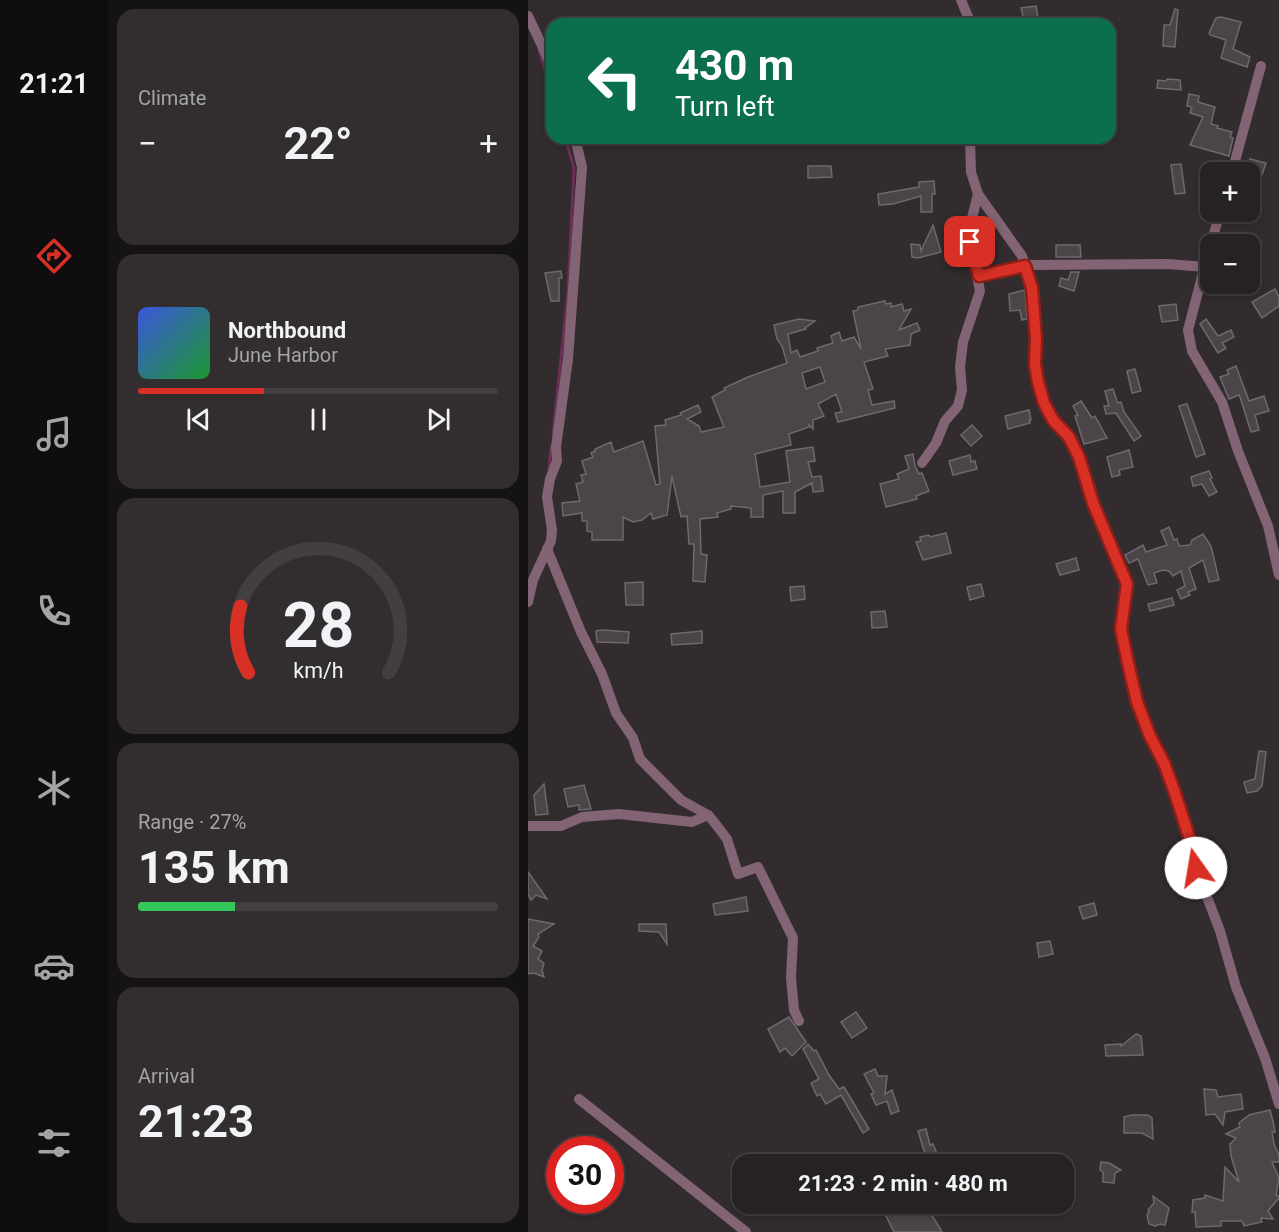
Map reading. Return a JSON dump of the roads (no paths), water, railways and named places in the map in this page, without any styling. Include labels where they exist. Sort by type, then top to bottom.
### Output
[{"type":"street","points":[[961,0],[968,18]]},
{"type":"street","points":[[528,16],[546,54]]},
{"type":"street","points":[[1235,162],[1261,66]]},
{"type":"street","points":[[528,602],[533,580],[551,541],[552,530],[547,497],[557,462],[556,447],[568,359],[582,168],[576,144]]},
{"type":"street","points":[[970,144],[971,172],[978,194],[1016,246],[1025,266],[1032,288],[1036,339],[1035,364],[1044,403],[1053,420],[1069,437],[1079,457],[1090,496],[1127,584],[1121,629],[1137,702],[1175,793],[1196,868],[1220,931],[1236,987],[1265,1058],[1279,1104]]},
{"type":"street","points":[[922,463],[936,443],[945,421],[958,406],[962,390],[960,354],[980,291],[979,276],[970,242],[970,222],[978,194]]},
{"type":"street","points":[[979,276],[1025,266],[1168,264],[1200,267]]},
{"type":"street","points":[[1200,286],[1188,330],[1189,343],[1222,402],[1238,451],[1268,526],[1279,574]]},
{"type":"street","points":[[547,549],[584,640],[602,674],[616,712],[633,738],[639,759],[681,800],[708,815],[727,839],[738,874],[758,867],[793,938],[791,978],[794,1010],[799,1021]]},
{"type":"street","points":[[528,826],[561,826],[582,817],[619,814],[692,822],[708,815]]},
{"type":"street","points":[[579,1099],[746,1232]]},
{"type":"waterway","points":[[539,50],[546,74]]},
{"type":"waterway","points":[[553,434],[568,291],[574,168],[567,144]]},
{"type":"waterway","points":[[549,470],[551,447]]}]
